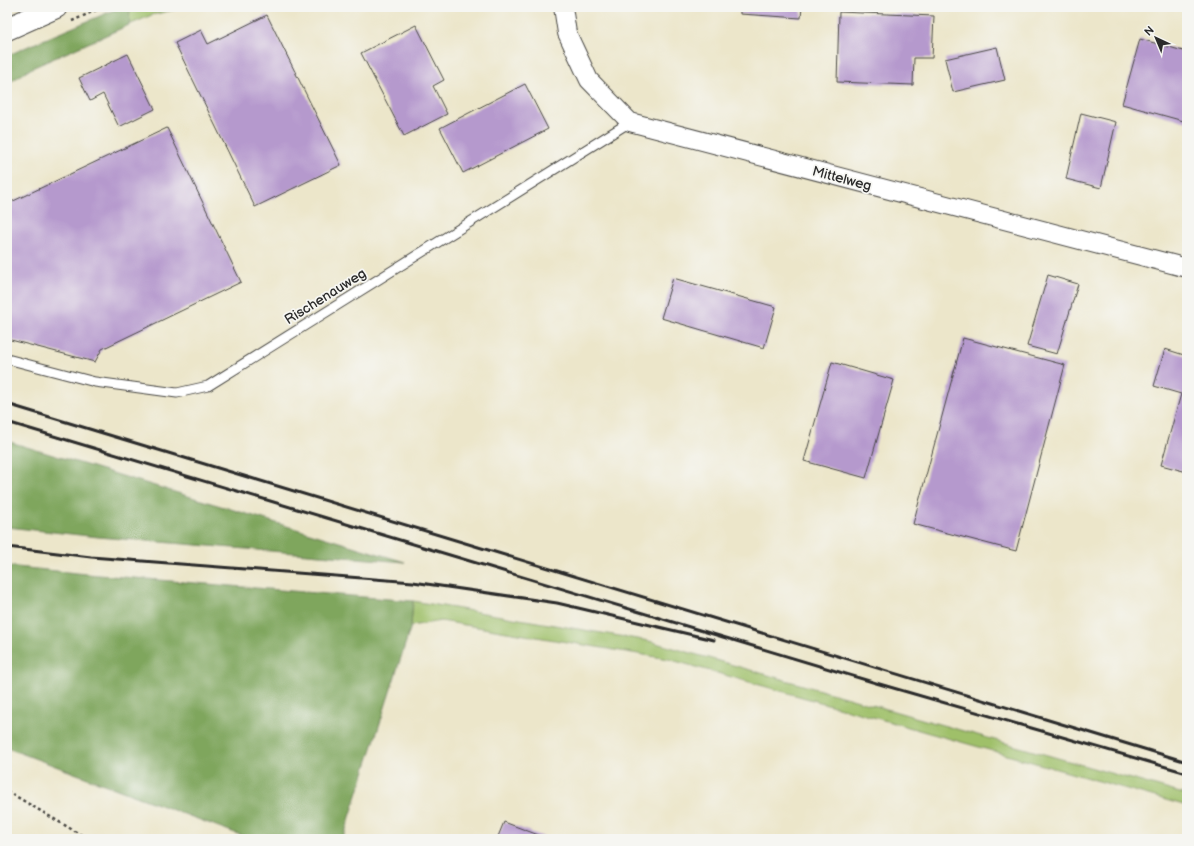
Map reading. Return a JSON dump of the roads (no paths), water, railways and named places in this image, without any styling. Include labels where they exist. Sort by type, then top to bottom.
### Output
[{"type":"main road","points":[[7,29],[56,7]]},
{"type":"street","points":[[563,7],[567,33],[589,80],[630,122]]},
{"type":"street","name":"Mittelweg","points":[[630,122],[1187,268]]},
{"type":"lane","name":"Rischenauweg","points":[[7,360],[95,382],[177,393],[208,386],[630,122]]},
{"type":"railway","points":[[7,404],[1187,762]]},
{"type":"railway","points":[[7,422],[876,683],[1187,773]]},
{"type":"railway","points":[[7,547],[91,557],[413,582],[557,603],[714,640]]}]
